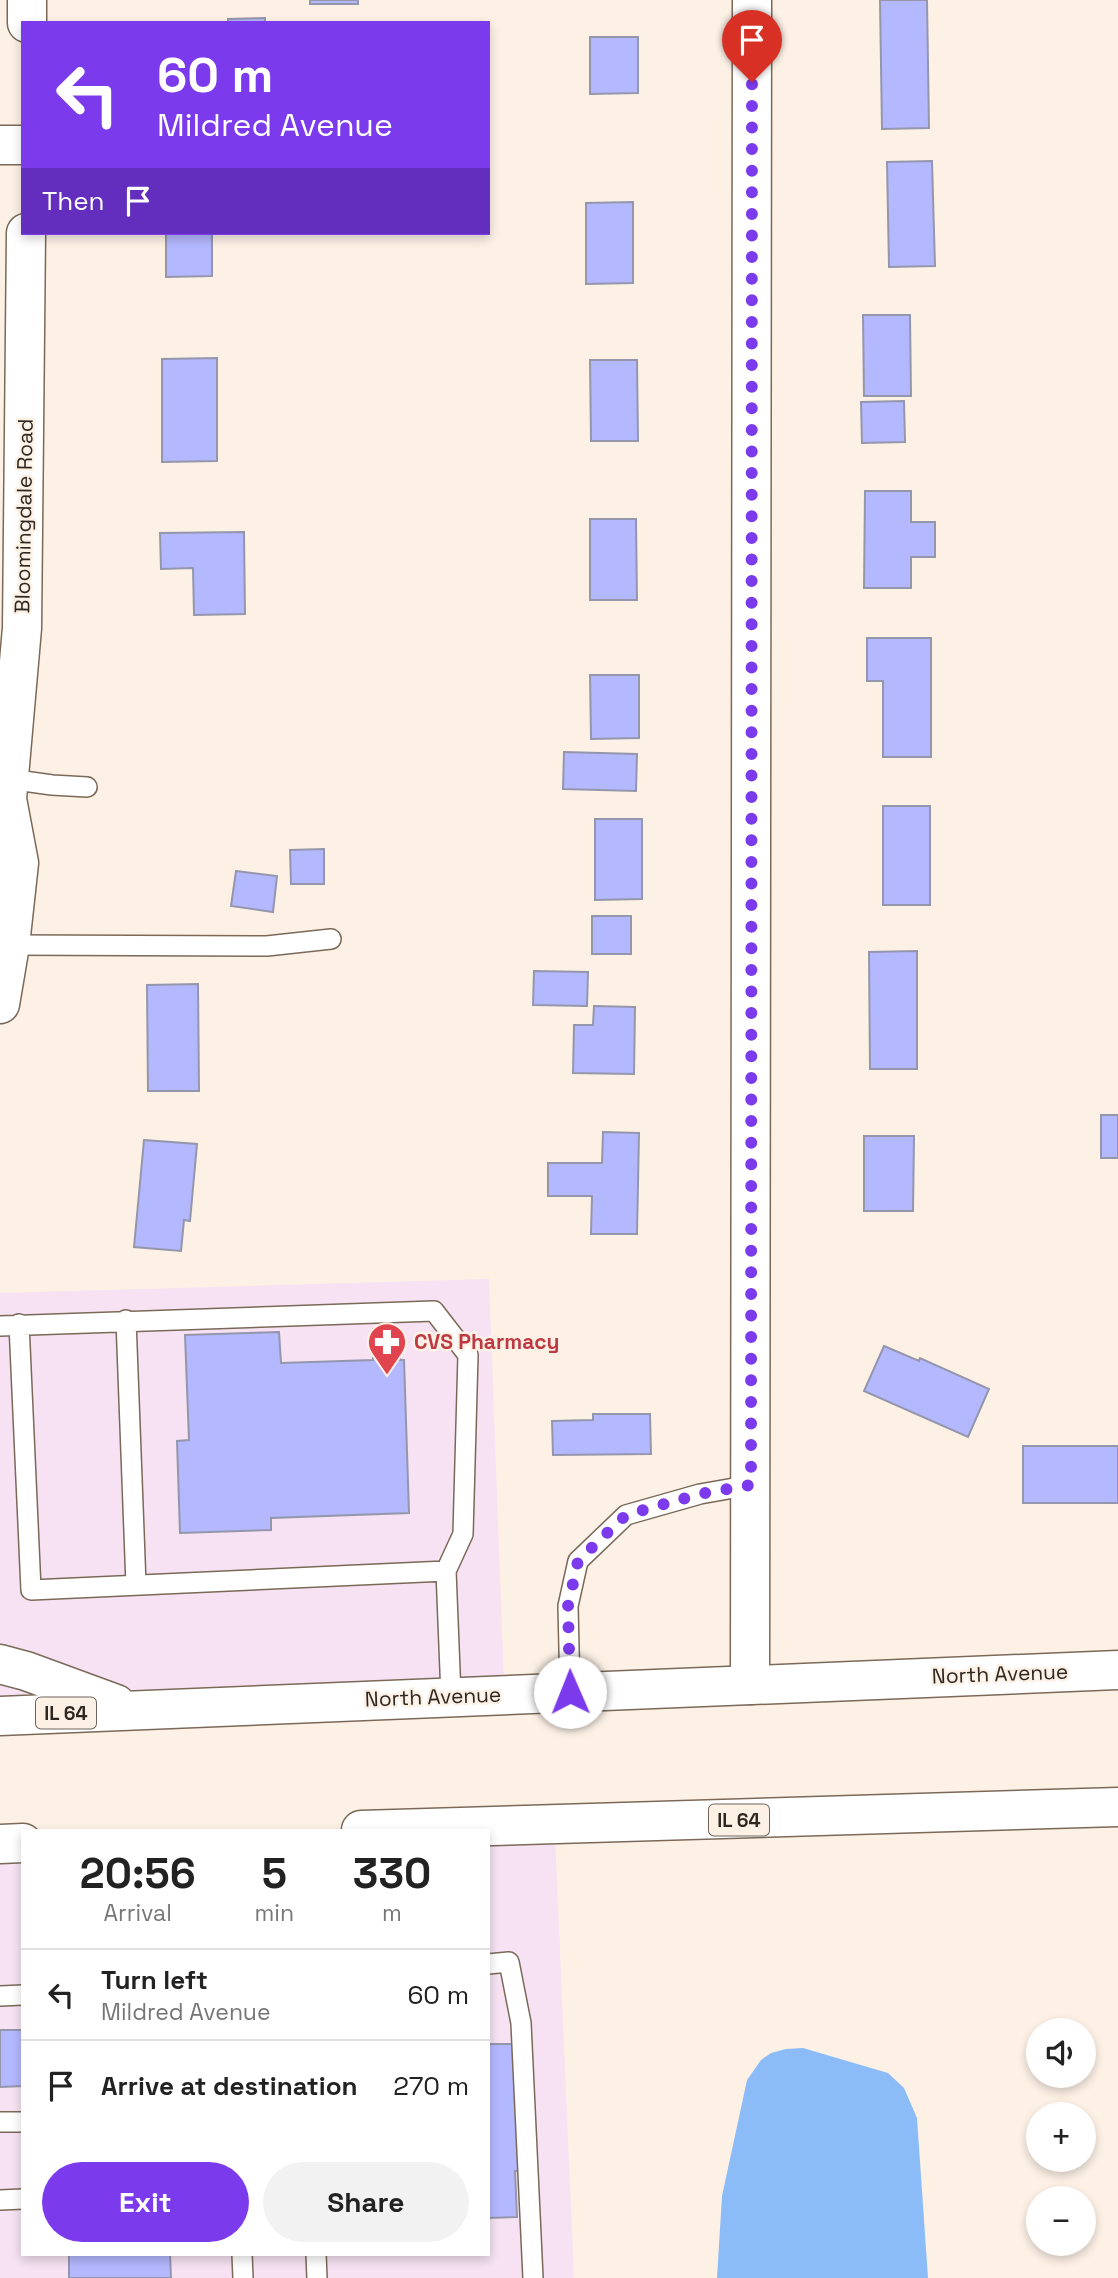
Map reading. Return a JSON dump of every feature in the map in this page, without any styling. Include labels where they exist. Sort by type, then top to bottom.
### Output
[{"type":"main road","points":[[27,0],[27,21]]},
{"type":"main road","points":[[750,1685],[752,0]]},
{"type":"main road","points":[[0,145],[21,145]]},
{"type":"main road","name":"Bloomingdale Road","points":[[0,1004],[10,946],[19,863],[5,796],[22,628],[12,558],[26,235]]},
{"type":"main road","points":[[0,1664],[131,1710]]},
{"type":"main road","name":"North Avenue","points":[[0,1716],[1118,1670]]},
{"type":"main road","name":"IL 64","points":[[400,1829],[1118,1807]]},
{"type":"main road","points":[[0,1844],[21,1843]]},
{"type":"lane","points":[[5,796],[52,785],[87,787]]},
{"type":"lane","points":[[10,946],[267,946],[331,939]]},
{"type":"lane","points":[[446,1571],[31,1590],[6,1324],[434,1311],[468,1355],[463,1534],[446,1571],[451,1696]]},
{"type":"lane","points":[[126,1321],[136,1585]]},
{"type":"lane","points":[[570,1692],[568,1606],[578,1561],[626,1515],[700,1494],[751,1485]]},
{"type":"lane","points":[[490,1964],[509,1962],[521,2023],[533,2278]]},
{"type":"lane","points":[[0,1996],[21,1995]]},
{"type":"lane","points":[[0,2122],[21,2122]]},
{"type":"lane","points":[[0,2200],[21,2199]]},
{"type":"lane","points":[[242,2256],[243,2278]]},
{"type":"lane","points":[[316,2256],[317,2278]]},
{"type":"shaded area","points":[[489,1279],[504,1682],[0,1704],[0,1293]]},
{"type":"shaded area","points":[[555,1835],[574,2278],[0,2278],[0,1855],[21,1854],[21,2256],[490,2256],[490,1837]]},
{"type":"water","points":[[803,2048],[888,2073],[904,2088],[917,2118],[928,2278],[717,2278],[722,2196],[747,2080],[761,2060],[771,2053]]},
{"type":"building","points":[[310,0],[358,0],[358,4],[310,4]]},
{"type":"building","points":[[880,0],[927,0],[929,128],[882,129]]},
{"type":"building","points":[[265,18],[265,21],[228,21]]},
{"type":"building","points":[[590,37],[638,37],[638,93],[590,94]]},
{"type":"building","points":[[932,161],[935,266],[889,267],[887,162]]},
{"type":"building","points":[[633,202],[633,283],[586,284],[586,203]]},
{"type":"building","points":[[166,235],[212,235],[212,276],[166,277]]},
{"type":"building","points":[[863,315],[910,315],[911,396],[864,396]]},
{"type":"building","points":[[217,358],[217,461],[162,462],[162,359]]},
{"type":"building","points":[[590,360],[637,360],[638,441],[591,441]]},
{"type":"building","points":[[904,401],[905,442],[862,443],[861,402]]},
{"type":"building","points":[[865,491],[911,491],[911,522],[935,522],[935,557],[911,557],[911,588],[864,588]]},
{"type":"building","points":[[590,519],[636,519],[637,600],[590,600]]},
{"type":"building","points":[[244,532],[245,614],[194,615],[193,568],[161,569],[160,533]]},
{"type":"building","points":[[867,638],[931,638],[931,757],[883,757],[883,681],[867,681]]},
{"type":"building","points":[[590,675],[639,675],[639,738],[591,739]]},
{"type":"building","points":[[564,752],[637,754],[636,791],[563,789]]},
{"type":"building","points":[[883,806],[930,806],[930,905],[883,905]]},
{"type":"building","points":[[595,819],[642,819],[642,899],[595,900]]},
{"type":"building","points":[[324,849],[324,884],[291,884],[290,850]]},
{"type":"building","points":[[236,871],[277,876],[273,912],[231,906]]},
{"type":"building","points":[[592,916],[631,916],[631,954],[592,954]]},
{"type":"building","points":[[917,951],[917,1069],[870,1069],[869,952]]},
{"type":"building","points":[[534,971],[588,972],[587,1006],[533,1005]]},
{"type":"building","points":[[198,984],[199,1091],[148,1091],[147,985]]},
{"type":"building","points":[[594,1006],[635,1007],[634,1074],[573,1073],[574,1025],[593,1025]]},
{"type":"building","points":[[1101,1115],[1118,1115],[1118,1158],[1101,1158]]},
{"type":"building","points":[[603,1132],[639,1133],[637,1234],[591,1234],[592,1196],[548,1196],[548,1163],[602,1163]]},
{"type":"building","points":[[864,1136],[914,1136],[913,1211],[864,1211]]},
{"type":"building","points":[[144,1140],[197,1144],[190,1221],[184,1220],[181,1251],[134,1247]]},
{"type":"building","name":"CVS Pharmacy","points":[[399,1328],[400,1360],[404,1360],[409,1513],[271,1518],[271,1530],[180,1533],[177,1441],[189,1440],[185,1335],[279,1332],[281,1363],[373,1360],[373,1329]]},
{"type":"building","points":[[884,1346],[919,1361],[920,1358],[989,1389],[968,1437],[864,1391]]},
{"type":"building","points":[[593,1414],[650,1414],[651,1454],[553,1455],[552,1421],[593,1420]]},
{"type":"building","points":[[1023,1446],[1118,1446],[1118,1503],[1023,1503]]},
{"type":"building","points":[[0,2030],[21,2030],[21,2086],[0,2087]]},
{"type":"building","points":[[490,2044],[515,2044],[520,2171],[515,2171],[517,2217],[490,2218]]},
{"type":"building","points":[[69,2256],[170,2256],[171,2278],[69,2278]]},
{"type":"place","name":"CVS Pharmacy","points":[[387,1376]]},
{"type":"route","points":[[570,1692],[568,1606],[578,1561],[626,1515],[700,1494],[751,1485],[752,82]]}]
